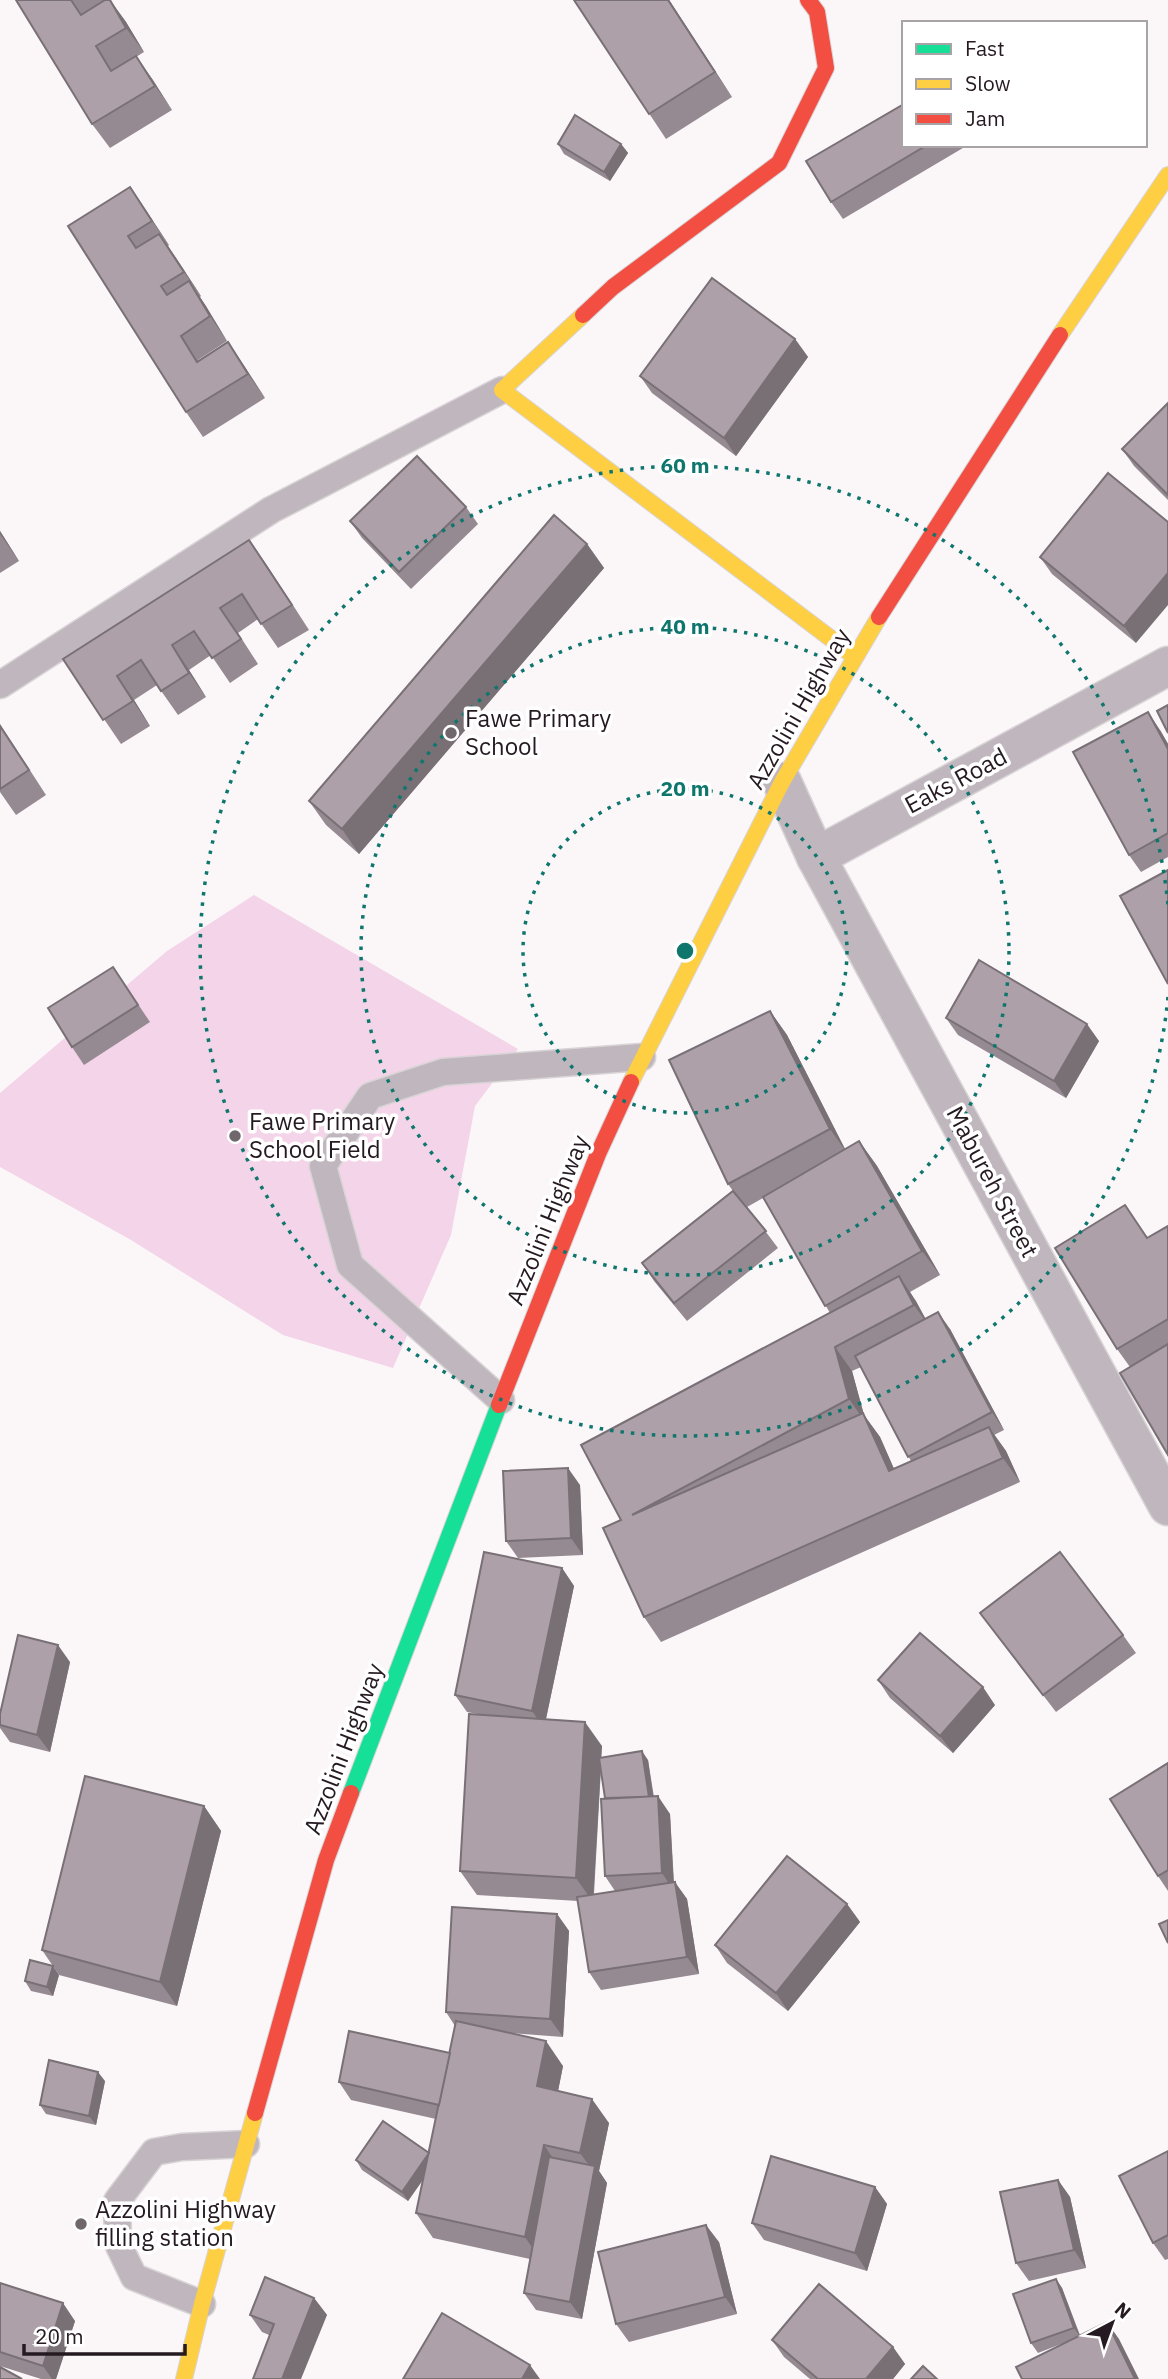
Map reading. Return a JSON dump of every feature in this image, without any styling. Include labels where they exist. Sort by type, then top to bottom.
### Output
[{"type":"main road","points":[[808,0],[817,12],[825,68],[779,163],[613,287],[502,390],[854,656]]},
{"type":"main road","name":"Azzolini Highway","points":[[184,2379],[202,2304],[326,1860],[598,1154],[642,1057],[782,782],[854,656],[1029,381],[1168,175]]},
{"type":"street","name":"Eaks Road","points":[[816,857],[1168,666]]},
{"type":"street","points":[[782,782],[816,857]]},
{"type":"street","name":"Mabureh Street","points":[[816,857],[1168,1506]]},
{"type":"lane","points":[[0,685],[271,510],[502,390]]},
{"type":"lane","points":[[501,1400],[349,1265],[323,1166],[370,1096],[443,1072],[642,1057]]},
{"type":"lane","points":[[202,2304],[134,2277],[118,2244],[117,2201],[154,2152],[182,2147],[246,2144]]},
{"type":"shaded area","name":"Fawe Primary School Field","points":[[254,895],[518,1049],[475,1106],[451,1235],[393,1368],[283,1335],[131,1240],[0,1167],[0,1093],[167,951]]},
{"type":"building","points":[[16,0],[71,0],[81,15],[105,0],[110,0],[126,28],[96,46],[111,71],[136,56],[155,86],[92,124]]},
{"type":"building","points":[[574,0],[668,0],[715,72],[649,114]]},
{"type":"building","points":[[902,105],[902,147],[924,147],[831,202],[806,161]]},
{"type":"building","points":[[575,115],[621,144],[604,172],[558,144]]},
{"type":"building","points":[[130,187],[152,221],[128,236],[136,248],[159,234],[184,272],[161,286],[167,295],[189,281],[210,316],[181,336],[197,362],[228,342],[248,374],[186,412],[68,226]]},
{"type":"building","points":[[712,278],[795,339],[724,438],[640,376]]},
{"type":"building","points":[[1168,403],[1168,495],[1122,449]]},
{"type":"building","points":[[417,456],[466,507],[399,572],[350,521]]},
{"type":"building","points":[[1108,473],[1168,522],[1168,573],[1124,626],[1040,557]]},
{"type":"building","points":[[554,515],[587,544],[342,829],[309,801]]},
{"type":"building","points":[[249,540],[292,605],[261,624],[242,594],[220,608],[241,639],[212,658],[194,631],[172,645],[189,673],[161,691],[141,660],[117,676],[133,701],[103,720],[63,659]]},
{"type":"building","points":[[1168,705],[1168,733],[1157,711]]},
{"type":"building","points":[[1148,712],[1168,749],[1168,833],[1129,855],[1073,752]]},
{"type":"building","points":[[0,726],[29,770],[0,789]]},
{"type":"building","points":[[1168,870],[1168,984],[1120,896]]},
{"type":"building","points":[[979,960],[1087,1024],[1054,1081],[946,1018]]},
{"type":"building","points":[[113,967],[138,1005],[72,1047],[48,1008]]},
{"type":"building","points":[[770,1011],[830,1129],[728,1184],[669,1060]]},
{"type":"building","points":[[859,1141],[922,1251],[825,1306],[763,1197]]},
{"type":"building","points":[[733,1191],[766,1231],[674,1303],[642,1263]]},
{"type":"building","points":[[1125,1205],[1147,1238],[1168,1226],[1168,1319],[1117,1349],[1055,1248]]},
{"type":"building","points":[[899,1276],[914,1305],[835,1347],[849,1399],[632,1515],[863,1413],[889,1471],[989,1427],[1003,1458],[644,1617],[603,1528],[621,1520],[581,1445]]},
{"type":"building","points":[[938,1312],[992,1412],[908,1457],[855,1356]]},
{"type":"building","points":[[1168,1344],[1168,1455],[1120,1373]]},
{"type":"building","points":[[568,1468],[571,1538],[506,1541],[503,1471]]},
{"type":"building","points":[[484,1552],[562,1568],[532,1711],[455,1695]]},
{"type":"building","points":[[1060,1552],[1123,1635],[1043,1695],[980,1613]]},
{"type":"building","points":[[920,1633],[983,1687],[940,1736],[878,1680]]},
{"type":"building","points":[[18,1635],[58,1645],[37,1735],[0,1725],[0,1714]]},
{"type":"building","points":[[469,1714],[585,1722],[576,1878],[460,1871]]},
{"type":"building","points":[[642,1751],[649,1797],[605,1798],[599,1758]]},
{"type":"building","points":[[1168,1763],[1168,1870],[1158,1876],[1110,1799]]},
{"type":"building","points":[[85,1776],[204,1806],[160,1982],[42,1950]]},
{"type":"building","points":[[658,1796],[662,1873],[605,1876],[601,1799]]},
{"type":"building","points":[[787,1856],[847,1904],[776,1993],[715,1945]]},
{"type":"building","points":[[675,1882],[687,1957],[589,1972],[577,1897]]},
{"type":"building","points":[[452,1907],[557,1914],[550,2019],[446,2012]]},
{"type":"building","points":[[1168,1920],[1168,1943],[1159,1924]]},
{"type":"building","points":[[30,1960],[53,1966],[47,1987],[25,1981]]},
{"type":"building","points":[[456,2021],[546,2041],[537,2086],[592,2099],[580,2153],[544,2145],[525,2237],[416,2213]]},
{"type":"building","points":[[349,2031],[450,2053],[439,2105],[339,2082]]},
{"type":"building","points":[[49,2060],[98,2072],[89,2116],[40,2105]]},
{"type":"building","points":[[383,2121],[429,2153],[402,2192],[356,2160]]},
{"type":"building","points":[[1168,2151],[1168,2235],[1153,2243],[1119,2176]]},
{"type":"building","points":[[771,2156],[875,2187],[855,2253],[752,2223]]},
{"type":"building","points":[[549,2157],[595,2166],[570,2302],[524,2293]]},
{"type":"building","points":[[1058,2180],[1074,2250],[1016,2263],[1000,2192]]},
{"type":"building","points":[[706,2225],[725,2297],[616,2324],[598,2252]]},
{"type":"building","points":[[265,2277],[314,2298],[282,2379],[253,2379],[274,2324],[250,2315]]},
{"type":"building","points":[[1056,2279],[1074,2328],[1031,2343],[1013,2294]]},
{"type":"building","points":[[0,2283],[63,2303],[43,2366],[0,2352]]},
{"type":"building","points":[[819,2284],[893,2347],[866,2379],[818,2379],[772,2340]]},
{"type":"building","points":[[442,2313],[530,2365],[522,2379],[403,2379]]},
{"type":"building","points":[[1107,2322],[1135,2379],[1022,2379],[1016,2367]]},
{"type":"building","points":[[923,2366],[937,2379],[911,2379]]},
{"type":"building","points":[[0,2367],[22,2379],[0,2379]]},
{"type":"traffic: fast","points":[[351,1793],[499,1405]]},
{"type":"traffic: slow","points":[[1060,335],[1168,175]]},
{"type":"traffic: slow","points":[[583,315],[502,390],[854,656]]},
{"type":"traffic: slow","points":[[631,1082],[782,782],[879,617]]},
{"type":"traffic: slow","points":[[184,2379],[255,2113]]},
{"type":"traffic: jam","points":[[583,315],[613,287],[779,163],[826,68],[817,12],[808,0]]},
{"type":"traffic: jam","points":[[879,617],[1060,335]]},
{"type":"traffic: jam","points":[[499,1405],[598,1154],[631,1082]]},
{"type":"traffic: jam","points":[[255,2113],[326,1860],[351,1793]]},
{"type":"place","name":"Fawe Primary School","points":[[451,733]]},
{"type":"place","name":"Fawe Primary School Field","points":[[235,1136]]},
{"type":"place","name":"Azzolini Highway filling station","points":[[81,2224]]}]
